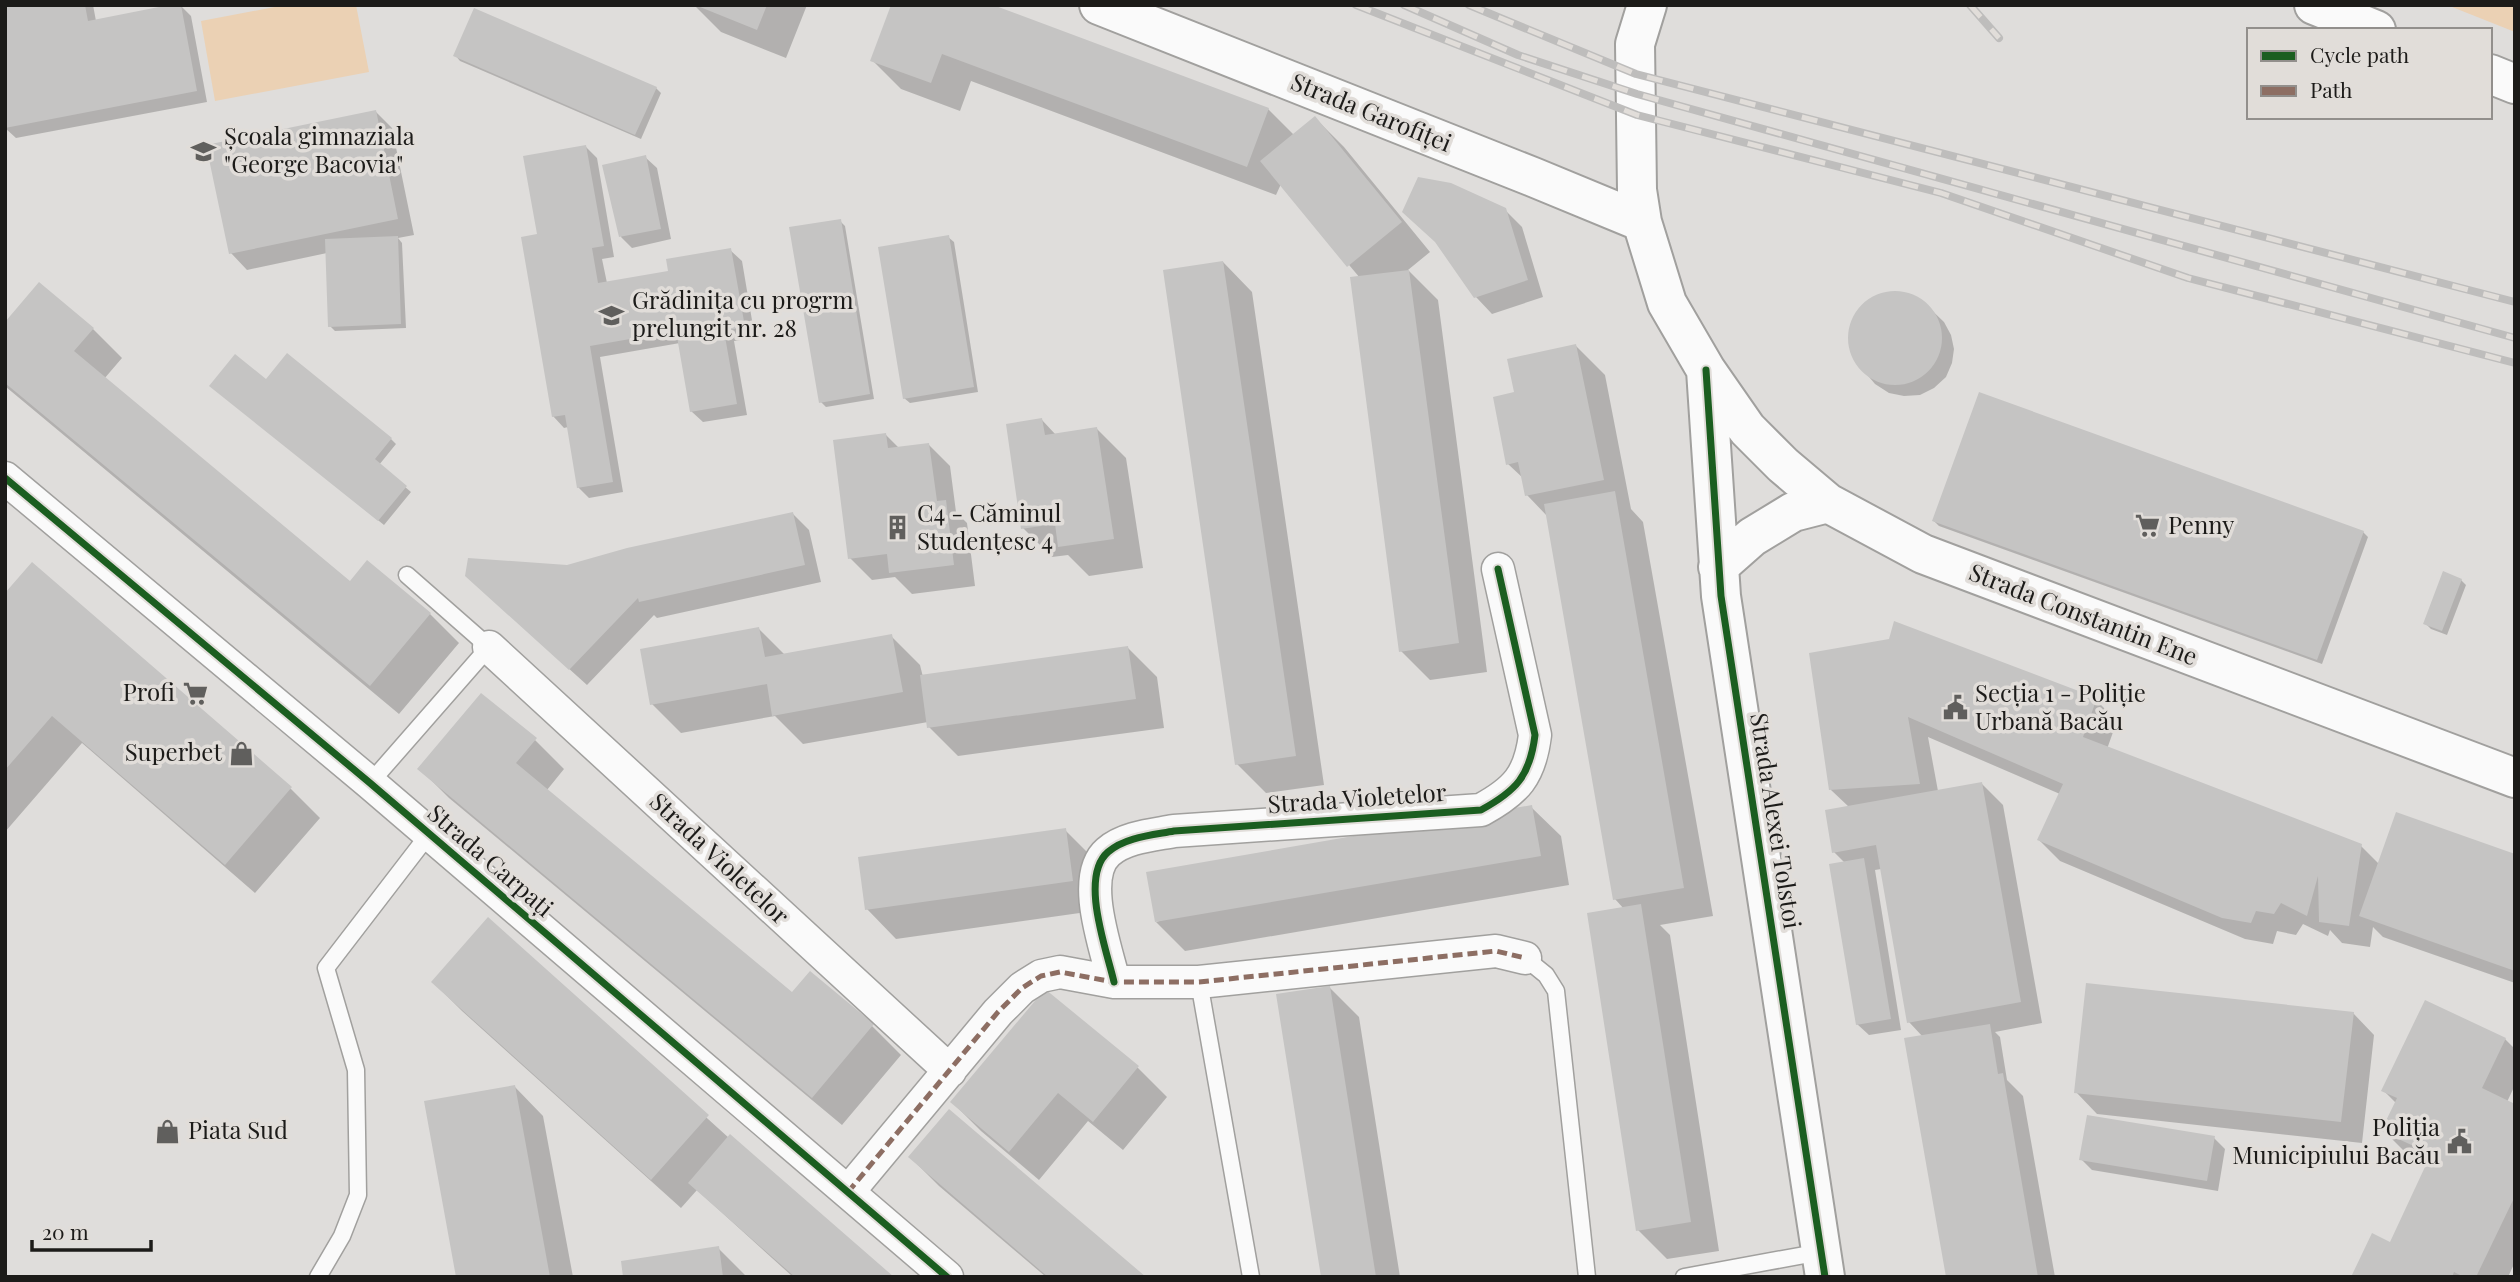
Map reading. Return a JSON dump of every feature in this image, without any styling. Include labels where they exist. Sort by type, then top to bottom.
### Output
[{"type":"street","name":"Strada Garofiței","points":[[1099,5],[1642,222]]},
{"type":"street","name":"Strada Alexei Tolstoi","points":[[1616,5],[1634,44]]},
{"type":"street","name":"Strada Alexei Tolstoi","points":[[1647,5],[1634,44],[1637,191],[1642,222],[1667,303],[1706,370],[1718,567],[1823,1264]]},
{"type":"street","points":[[2314,5],[2371,28]]},
{"type":"street","points":[[2492,75],[2515,84]]},
{"type":"street","name":"Strada Constantin Ene","points":[[1706,370],[1747,429],[1783,465],[1828,503],[1923,554],[2515,778]]},
{"type":"street","name":"Strada Carpați","points":[[11,494],[370,783],[947,1277]]},
{"type":"street","points":[[1718,567],[1752,537],[1793,512],[1828,503]]},
{"type":"street","name":"Strada Violetelor","points":[[1114,982],[1094,895],[1099,867],[1107,852],[1132,839],[1187,830],[1481,810],[1504,797],[1521,780],[1532,758],[1535,735],[1498,569]]},
{"type":"street","name":"Strada Violetelor","points":[[489,647],[950,1071]]},
{"type":"street","points":[[848,1192],[998,1012],[1022,988],[1041,976],[1060,972],[1114,982],[1199,982],[1496,951],[1525,958]]},
{"type":"lane","points":[[370,783],[489,647],[407,575]]},
{"type":"lane","points":[[318,1277],[342,1236],[358,1195],[356,1070],[326,968],[429,834]]},
{"type":"lane","points":[[1525,958],[1546,975],[1556,991],[1587,1277]]},
{"type":"lane","points":[[1199,982],[1251,1277]]},
{"type":"lane","points":[[1684,1277],[1823,1264]]},
{"type":"shaded area","points":[[285,5],[356,5],[369,72],[215,101],[201,21]]},
{"type":"shaded area","points":[[2447,5],[2515,5],[2515,32]]},
{"type":"building","points":[[5,5],[85,5],[88,21],[181,5],[197,91],[5,128]]},
{"type":"building","points":[[695,5],[767,5],[757,30]]},
{"type":"building","points":[[891,5],[993,5],[1269,108],[1247,167],[942,54],[931,83],[870,61]]},
{"type":"building","points":[[474,8],[657,87],[635,135],[453,56]]},
{"type":"building","points":[[376,110],[398,219],[229,254],[206,145]]},
{"type":"building","points":[[1315,116],[1402,222],[1347,267],[1260,161]]},
{"type":"building","points":[[586,145],[604,246],[592,248],[598,283],[668,271],[666,259],[731,248],[745,327],[724,331],[737,404],[690,412],[676,331],[590,346],[613,482],[577,488],[565,415],[552,417],[521,237],[537,234],[523,156]]},
{"type":"building","points":[[646,155],[661,229],[619,237],[602,165]]},
{"type":"building","points":[[1418,177],[1451,183],[1506,208],[1528,280],[1474,298],[1435,242],[1402,212]]},
{"type":"building","points":[[841,219],[870,394],[819,403],[789,227]]},
{"type":"building","points":[[949,235],[974,387],[903,399],[878,247]]},
{"type":"building","points":[[398,236],[401,324],[328,327],[325,239]]},
{"type":"building","points":[[1223,261],[1296,756],[1235,765],[1163,270]]},
{"type":"building","points":[[1409,270],[1459,643],[1399,652],[1350,277]]},
{"type":"building","points":[[39,282],[94,328],[74,351],[350,581],[367,560],[431,613],[370,686],[5,383],[5,322]]},
{"type":"building","points":[[1886,291],[1904,291],[1929,304],[1939,320],[1942,338],[1939,356],[1929,372],[1904,385],[1886,385],[1861,372],[1848,347],[1848,329],[1861,304]]},
{"type":"building","points":[[1576,344],[1604,480],[1525,496],[1518,462],[1506,465],[1493,397],[1514,392],[1507,359]]},
{"type":"building","points":[[287,353],[392,438],[375,459],[407,486],[378,521],[209,386],[235,354],[266,379]]},
{"type":"building","name":"Penny","points":[[1979,392],[2364,531],[2317,660],[1932,521]]},
{"type":"building","points":[[1042,418],[1045,435],[1097,427],[1114,539],[1058,547],[1055,524],[1021,529],[1006,424]]},
{"type":"building","name":"C4 - Căminul Studențesc 4","points":[[886,433],[888,448],[929,443],[937,501],[946,500],[954,565],[889,573],[887,554],[848,559],[833,440]]},
{"type":"building","points":[[1615,491],[1684,888],[1613,900],[1544,504]]},
{"type":"building","points":[[793,512],[805,565],[639,602],[638,598],[569,670],[465,576],[468,558],[567,565],[627,548]]},
{"type":"building","points":[[32,562],[292,787],[225,865],[52,716],[5,770],[5,593]]},
{"type":"building","points":[[2443,571],[2462,579],[2442,631],[2423,624]]},
{"type":"building","points":[[1894,621],[2097,698],[2083,737],[2362,844],[2349,926],[2319,922],[2318,876],[2307,916],[2281,903],[2274,914],[2256,911],[2251,923],[2222,918],[2037,840],[2063,784],[1908,717],[1920,784],[1829,790],[1809,653],[1889,639]]},
{"type":"building","points":[[759,627],[765,657],[892,634],[903,692],[772,716],[767,684],[650,705],[640,649]]},
{"type":"building","points":[[1128,646],[1136,699],[927,728],[920,675]]},
{"type":"building","points":[[481,693],[537,738],[516,763],[792,992],[810,971],[874,1024],[812,1098],[417,769]]},
{"type":"building","points":[[1982,782],[2021,1002],[1907,1023],[1876,845],[1832,853],[1825,810]]},
{"type":"building","points":[[1532,805],[1541,856],[1155,922],[1146,872]]},
{"type":"building","points":[[2396,812],[2515,854],[2515,971],[2359,916]]},
{"type":"building","points":[[1066,828],[1073,881],[865,910],[858,857]]},
{"type":"building","points":[[1864,858],[1891,1019],[1856,1025],[1829,864]]},
{"type":"building","points":[[1641,904],[1691,1222],[1636,1231],[1587,913]]},
{"type":"building","points":[[488,917],[709,1115],[651,1180],[431,982]]},
{"type":"building","points":[[2086,983],[2354,1012],[2341,1122],[2074,1093]]},
{"type":"building","points":[[1330,986],[1376,1277],[1321,1277],[1276,994]]},
{"type":"building","points":[[1045,989],[1139,1066],[1093,1122],[1058,1093],[1009,1152],[950,1102]]},
{"type":"building","name":"Poliția Municipiului Bacău","points":[[2425,1000],[2506,1038],[2482,1088],[2515,1104],[2515,1196],[2476,1277],[2464,1277],[2454,1272],[2452,1277],[2351,1277],[2372,1233],[2390,1242],[2431,1154],[2381,1131],[2397,1098],[2381,1091]]},
{"type":"building","points":[[1990,1024],[1998,1074],[2003,1073],[2038,1277],[1946,1277],[1904,1038]]},
{"type":"building","points":[[515,1085],[550,1277],[456,1277],[424,1101]]},
{"type":"building","points":[[949,1109],[1146,1277],[1048,1277],[908,1157]]},
{"type":"building","points":[[2087,1115],[2215,1136],[2207,1181],[2079,1160]]},
{"type":"building","points":[[730,1134],[894,1277],[795,1277],[688,1183]]},
{"type":"building","points":[[719,1246],[723,1277],[623,1277],[621,1261]]},
{"type":"railway","points":[[1356,5],[1637,115],[1941,193],[2188,278],[2515,363]]},
{"type":"railway","points":[[1404,5],[1518,55],[1637,94],[2515,338]]},
{"type":"railway","points":[[1469,5],[1636,74],[2515,302]]},
{"type":"railway","points":[[1970,5],[1999,38]]},
{"type":"marked path","points":[[848,1192],[998,1012],[1022,988],[1041,976],[1060,972],[1114,982],[1199,982],[1496,951],[1525,958]]},
{"type":"cycle path","points":[[1706,370],[1721,596],[1825,1277]]},
{"type":"cycle path","points":[[5,478],[370,783],[947,1277]]},
{"type":"cycle path","points":[[1114,982],[1101,934],[1095,896],[1096,878],[1100,863],[1108,852],[1123,843],[1174,831],[1481,810],[1512,789],[1525,772],[1535,735],[1498,569]]},
{"type":"place","name":"Școala gimnaziala \"George Bacovia\"","points":[[204,151]]},
{"type":"place","name":"Grădinița cu progrm prelungit nr. 28","points":[[612,315]]},
{"type":"place","name":"Penny","points":[[2148,526]]},
{"type":"place","name":"C4 - Căminul Studențesc 4","points":[[897,528]]},
{"type":"place","name":"Profi","points":[[195,693]]},
{"type":"place","name":"Secția 1 - Poliție Urbană Bacău","points":[[1955,708]]},
{"type":"place","name":"Superbet","points":[[242,753]]},
{"type":"place","name":"Piata Sud","points":[[168,1131]]},
{"type":"place","name":"Poliția Municipiului Bacău","points":[[2460,1142]]}]
